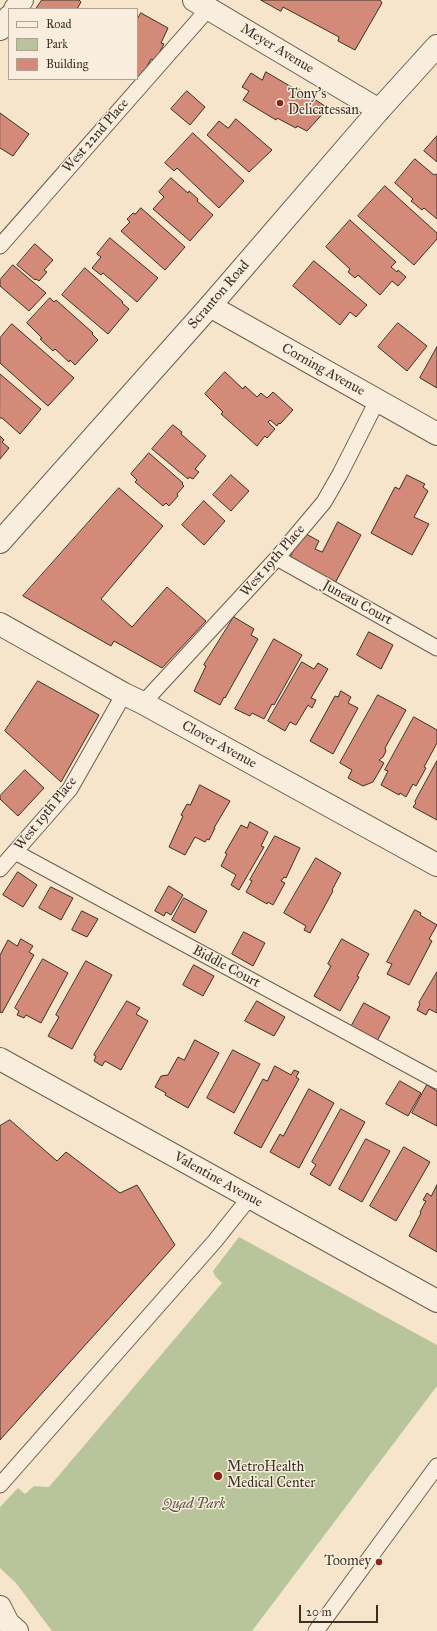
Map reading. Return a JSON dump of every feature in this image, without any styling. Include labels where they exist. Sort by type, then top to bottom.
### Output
[{"type":"street","points":[[16,8],[22,0]]},
{"type":"street","name":"Meyer Avenue","points":[[201,4],[379,110]]},
{"type":"street","points":[[0,29],[8,18]]},
{"type":"street","name":"Scranton Road","points":[[0,542],[210,306],[379,110],[437,46]]},
{"type":"street","name":"Corning Avenue","points":[[210,306],[437,434]]},
{"type":"street","name":"Clover Avenue","points":[[0,624],[124,694],[143,703],[437,865]]},
{"type":"street","name":"Valentine Avenue","points":[[0,1059],[437,1301]]},
{"type":"lane","name":"West 22nd Place","points":[[138,80],[201,4]]},
{"type":"lane","name":"West 22nd Place","points":[[0,246],[138,80]]},
{"type":"lane","name":"West 19th Place","points":[[143,703],[277,558],[324,502],[377,401]]},
{"type":"lane","name":"Juneau Court","points":[[277,558],[437,648]]},
{"type":"lane","name":"West 19th Place","points":[[0,869],[70,789],[124,694]]},
{"type":"lane","name":"Biddle Court","points":[[15,852],[437,1081]]},
{"type":"lane","points":[[0,1485],[215,1241],[250,1197]]},
{"type":"lane","points":[[316,1631],[437,1466]]},
{"type":"green space","name":"Quad Park","points":[[239,1237],[437,1345],[437,1386],[252,1631],[52,1631],[16,1583],[0,1568],[0,1507],[18,1488],[25,1494],[34,1486],[49,1487],[222,1283],[215,1276],[213,1271]]},
{"type":"building","points":[[42,0],[79,0],[81,2],[78,8],[37,8]]},
{"type":"building","points":[[261,0],[380,0],[382,3],[355,50],[338,41],[339,37],[283,7],[281,11]]},
{"type":"building","points":[[141,13],[168,28],[161,43],[164,44],[155,61],[151,59],[141,78],[138,76],[138,18]]},
{"type":"building","points":[[266,72],[295,89],[296,87],[328,108],[307,131],[297,126],[296,128],[277,118],[276,120],[243,100],[249,91],[242,87],[251,73],[262,80]]},
{"type":"building","points":[[187,91],[205,107],[190,125],[171,109]]},
{"type":"building","points":[[0,113],[29,134],[13,156],[0,148]]},
{"type":"building","points":[[236,119],[272,150],[249,172],[207,135],[219,121],[228,128]]},
{"type":"building","points":[[193,133],[244,181],[219,208],[177,168],[174,171],[165,163]]},
{"type":"building","points":[[437,136],[437,162],[424,151]]},
{"type":"building","points":[[415,159],[434,175],[437,175],[437,219],[424,208],[422,210],[411,201],[413,199],[395,183]]},
{"type":"building","points":[[171,178],[188,193],[189,191],[198,199],[197,201],[213,215],[190,241],[153,209],[164,197],[159,192]]},
{"type":"building","points":[[385,186],[437,233],[437,239],[414,265],[358,216]]},
{"type":"building","points":[[141,208],[185,247],[165,270],[121,231],[130,222],[127,219]]},
{"type":"building","points":[[350,220],[396,262],[391,267],[397,272],[398,270],[406,277],[398,286],[392,281],[380,295],[358,275],[355,278],[348,272],[350,269],[326,247]]},
{"type":"building","points":[[110,238],[158,278],[137,302],[103,273],[101,275],[92,268],[101,257],[97,254]]},
{"type":"building","points":[[35,244],[53,260],[44,270],[47,272],[39,281],[36,279],[35,280],[17,265]]},
{"type":"building","points":[[314,261],[367,305],[356,317],[350,312],[340,325],[293,286]]},
{"type":"building","points":[[13,265],[46,293],[29,311],[0,286],[0,280]]},
{"type":"building","points":[[85,268],[129,309],[108,334],[62,295]]},
{"type":"building","points":[[50,298],[54,302],[56,300],[93,333],[92,334],[98,340],[75,365],[70,360],[69,362],[55,349],[53,351],[40,339],[42,338],[27,323]]},
{"type":"building","points":[[398,323],[427,346],[407,371],[378,347]]},
{"type":"building","points":[[12,324],[74,378],[48,406],[0,363],[0,338]]},
{"type":"building","points":[[437,347],[437,388],[420,378]]},
{"type":"building","points":[[225,372],[243,389],[245,386],[257,397],[261,393],[267,398],[273,392],[293,410],[277,426],[270,420],[268,422],[275,429],[267,438],[265,436],[257,446],[221,414],[223,412],[205,394]]},
{"type":"building","points":[[0,374],[41,409],[20,434],[2,418],[0,418]]},
{"type":"building","points":[[173,425],[206,456],[195,469],[199,472],[193,479],[189,477],[188,479],[152,449]]},
{"type":"building","points":[[0,436],[4,440],[2,442],[9,448],[0,459]]},
{"type":"building","points":[[149,453],[183,483],[182,484],[184,486],[177,494],[178,496],[169,506],[166,503],[163,506],[135,482],[137,480],[131,474]]},
{"type":"building","points":[[231,475],[249,491],[231,511],[213,495]]},
{"type":"building","points":[[407,475],[425,484],[423,487],[428,491],[414,517],[429,524],[412,555],[371,533],[395,487],[399,489]]},
{"type":"building","points":[[119,488],[163,526],[101,599],[132,627],[167,587],[206,621],[162,668],[114,641],[111,646],[23,596]]},
{"type":"building","points":[[204,501],[225,521],[204,545],[182,525]]},
{"type":"building","points":[[338,522],[361,535],[334,585],[290,557],[297,544],[306,534],[319,541],[315,549],[322,552]]},
{"type":"building","points":[[234,617],[254,629],[251,635],[258,639],[220,705],[194,691],[206,666],[204,665]]},
{"type":"building","points":[[369,632],[393,645],[381,669],[357,655]]},
{"type":"building","points":[[274,639],[302,655],[274,705],[272,704],[264,719],[252,713],[250,716],[235,709]]},
{"type":"building","points":[[302,662],[314,669],[318,663],[328,669],[311,698],[316,700],[312,708],[308,705],[296,725],[290,722],[285,731],[268,721]]},
{"type":"building","points":[[38,681],[99,715],[61,782],[5,731]]},
{"type":"building","points":[[341,691],[351,697],[348,703],[358,708],[333,754],[310,741],[335,696],[338,697]]},
{"type":"building","points":[[378,695],[406,710],[385,748],[386,751],[383,757],[379,760],[384,763],[373,782],[363,786],[348,778],[352,770],[340,763]]},
{"type":"building","points":[[414,717],[437,730],[437,743],[416,786],[413,784],[406,797],[400,793],[399,795],[381,785],[388,771],[385,770]]},
{"type":"building","points":[[437,761],[437,820],[413,807]]},
{"type":"building","points":[[25,770],[44,788],[18,816],[0,799],[0,796]]},
{"type":"building","points":[[200,785],[230,801],[214,828],[209,840],[207,839],[205,842],[195,837],[185,855],[169,847],[183,816],[181,815],[187,804],[190,805]]},
{"type":"building","points":[[250,822],[268,832],[261,846],[264,847],[239,890],[231,885],[236,875],[221,866],[227,854],[225,853],[241,825],[247,828]]},
{"type":"building","points":[[275,836],[300,848],[286,878],[284,877],[281,881],[285,883],[273,905],[268,902],[267,904],[246,892],[252,881],[250,880]]},
{"type":"building","points":[[316,858],[341,873],[310,933],[304,930],[306,926],[284,913]]},
{"type":"building","points":[[18,872],[37,885],[23,907],[3,895]]},
{"type":"building","points":[[169,886],[183,895],[171,915],[166,912],[164,916],[155,911]]},
{"type":"building","points":[[51,887],[73,898],[61,920],[39,908]]},
{"type":"building","points":[[184,898],[207,911],[195,933],[172,920]]},
{"type":"building","points":[[415,910],[421,913],[420,915],[437,925],[429,939],[432,941],[409,985],[387,974],[392,964],[387,962]]},
{"type":"building","points":[[82,911],[98,919],[87,937],[72,930]]},
{"type":"building","points":[[244,932],[265,943],[253,966],[232,954]]},
{"type":"building","points":[[21,939],[33,946],[29,952],[34,955],[2,1013],[0,1012],[0,955],[8,940],[17,946]]},
{"type":"building","points":[[342,939],[369,954],[357,976],[359,977],[340,1011],[314,996],[331,966],[328,964]]},
{"type":"building","points":[[43,959],[68,973],[41,1023],[26,1015],[24,1018],[17,1015],[19,1011],[15,1008]]},
{"type":"building","points":[[86,961],[112,975],[72,1049],[48,1036],[59,1017],[56,1015]]},
{"type":"building","points":[[194,965],[214,976],[203,996],[183,985]]},
{"type":"building","points":[[437,972],[437,1013],[429,1009],[426,1015],[417,1010],[420,1004],[419,1003]]},
{"type":"building","points":[[127,1001],[140,1008],[136,1014],[148,1021],[121,1070],[105,1061],[102,1066],[94,1061],[96,1056],[94,1055]]},
{"type":"building","points":[[257,1001],[285,1017],[274,1036],[245,1021]]},
{"type":"building","points":[[364,1003],[390,1017],[377,1041],[351,1027]]},
{"type":"building","points":[[195,1040],[219,1053],[188,1108],[165,1095],[166,1093],[155,1087],[161,1076],[168,1075],[178,1057],[184,1060]]},
{"type":"building","points":[[233,1050],[260,1064],[234,1113],[207,1098]]},
{"type":"building","points":[[275,1066],[291,1075],[294,1070],[299,1072],[296,1077],[299,1079],[261,1148],[234,1133],[263,1079],[267,1081]]},
{"type":"building","points":[[400,1081],[421,1093],[408,1116],[386,1104]]},
{"type":"building","points":[[427,1085],[437,1091],[437,1126],[412,1113]]},
{"type":"building","points":[[309,1089],[334,1103],[299,1168],[270,1152],[280,1134],[283,1136]]},
{"type":"building","points":[[341,1109],[365,1122],[330,1186],[310,1174],[316,1165],[312,1162]]},
{"type":"building","points":[[10,1120],[57,1161],[66,1152],[120,1193],[137,1185],[175,1245],[0,1440],[0,1126]]},
{"type":"building","points":[[366,1139],[390,1151],[362,1202],[339,1189]]},
{"type":"building","points":[[404,1147],[430,1162],[396,1221],[370,1206]]},
{"type":"building","points":[[437,1185],[437,1252],[409,1236],[426,1201],[423,1200],[427,1193],[431,1196]]},
{"type":"place","name":"Tony's Delicatessan","points":[[280,103]]},
{"type":"place","name":"MetroHealth Medical Center","points":[[218,1476]]},
{"type":"place","name":"Toomey","points":[[379,1562]]}]
